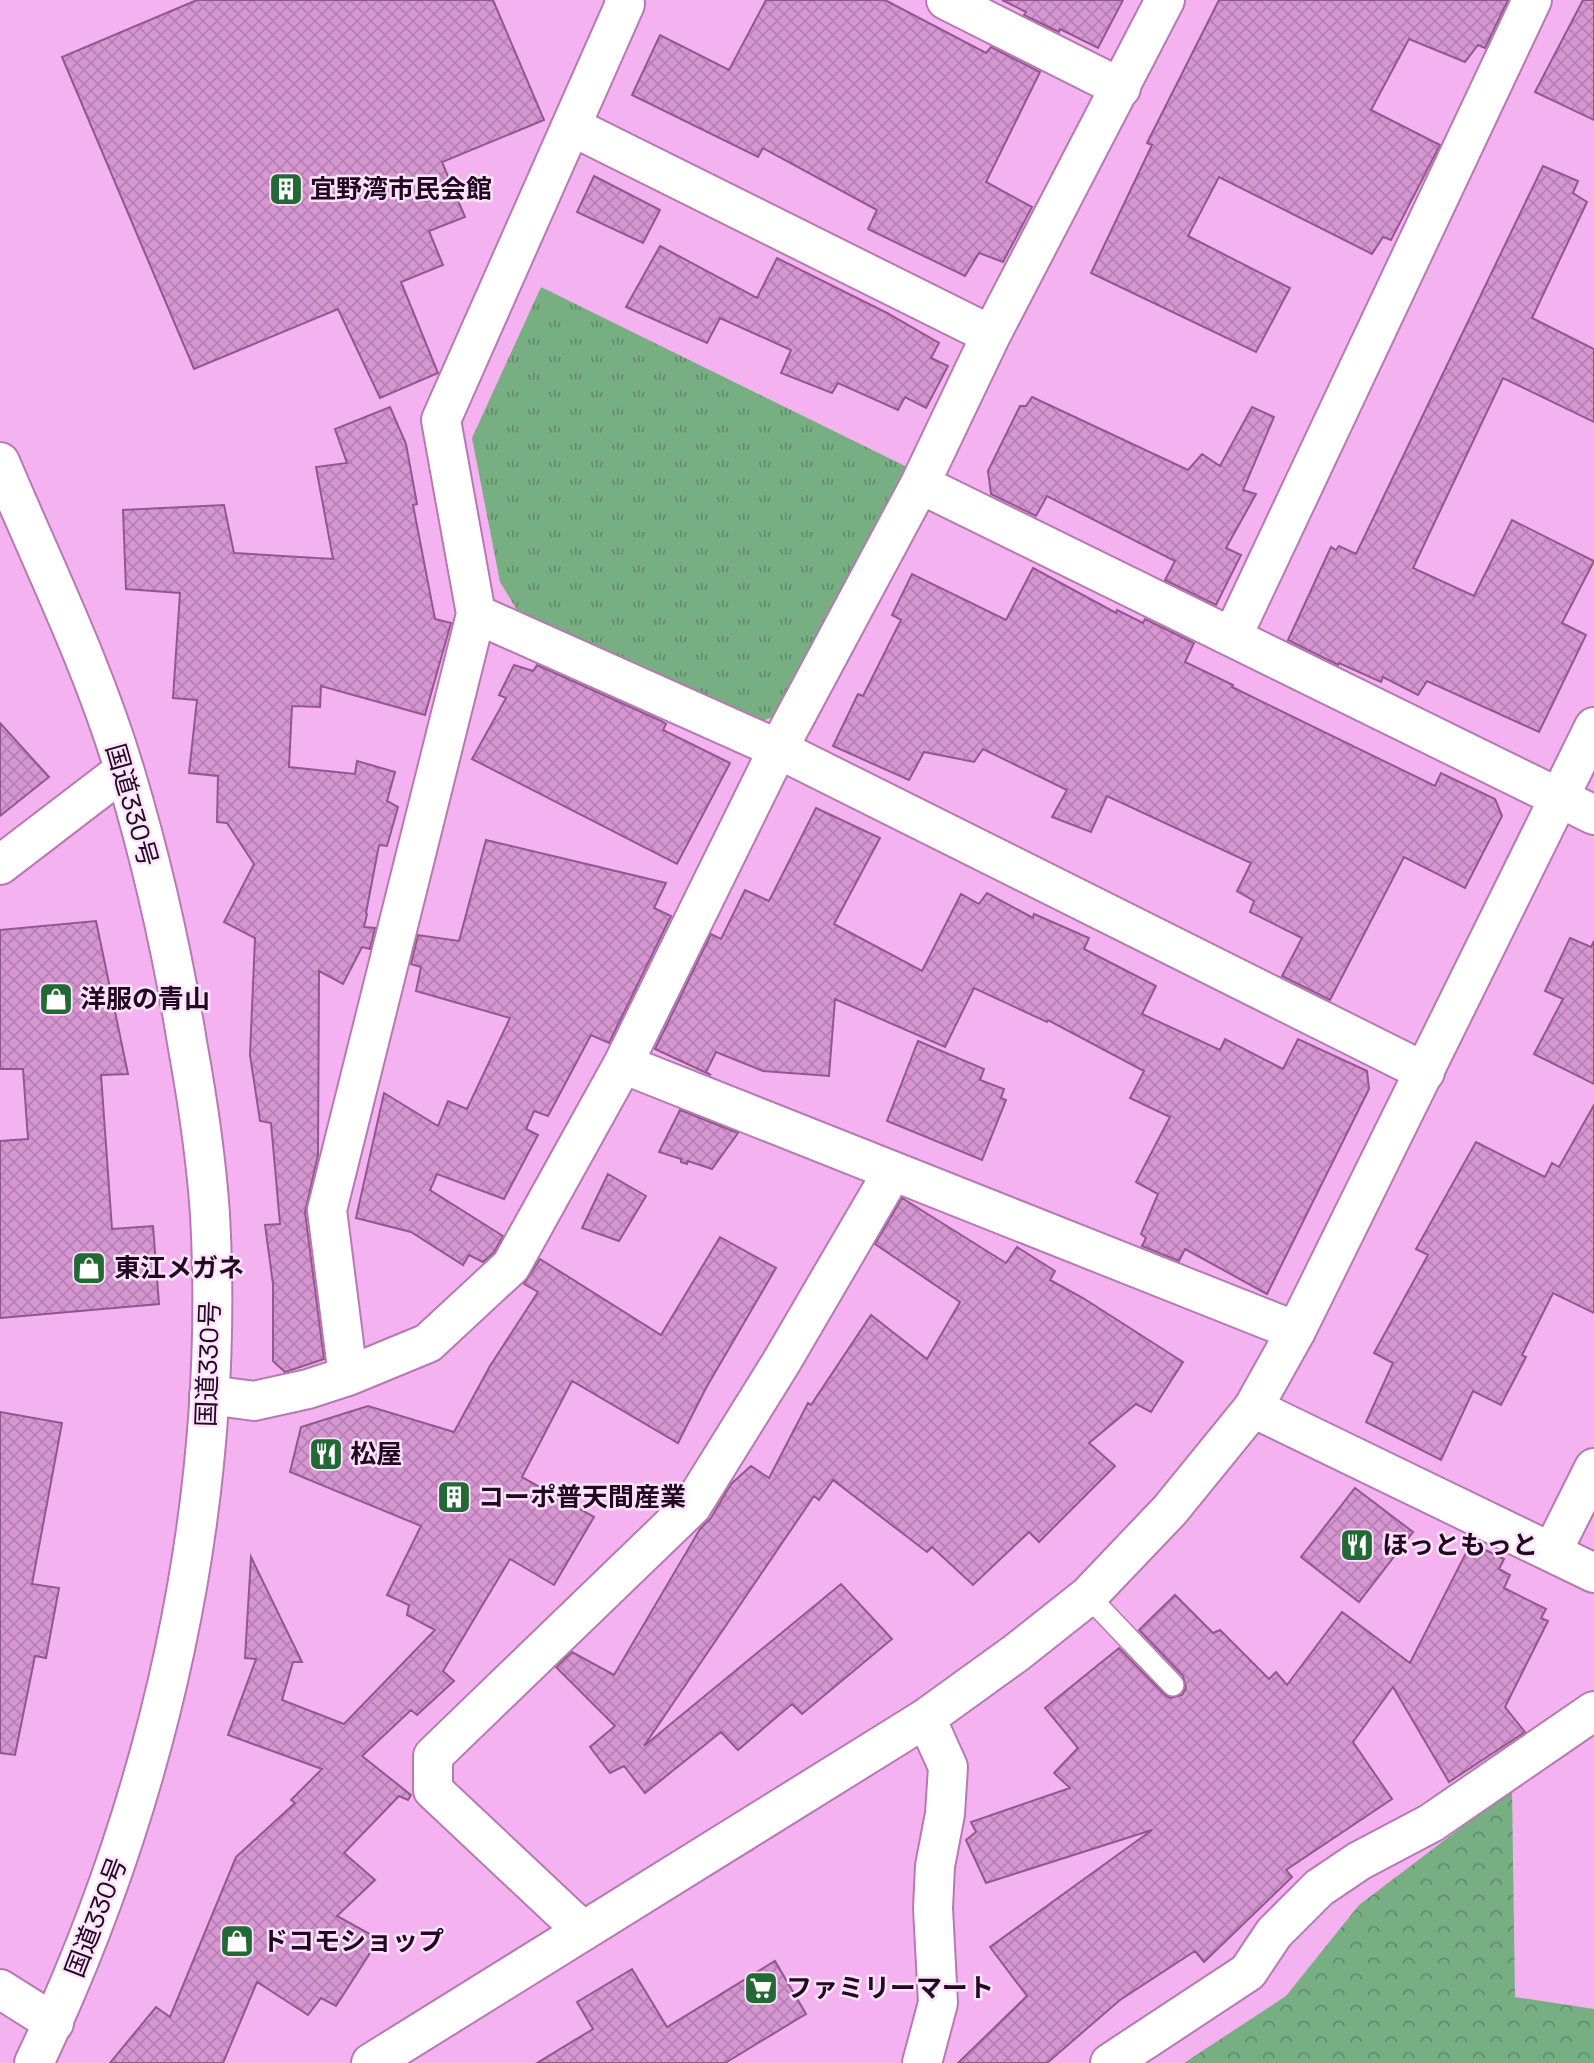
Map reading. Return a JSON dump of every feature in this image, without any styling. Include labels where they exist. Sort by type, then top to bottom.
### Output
[{"type":"main road","points":[[348,1376],[327,1210],[476,614],[441,420],[625,4],[624,0]]},
{"type":"main road","points":[[946,0],[1121,88]]},
{"type":"main road","points":[[209,1395],[254,1401],[308,1389],[348,1376],[428,1343],[511,1266],[623,1065],[778,749],[920,484],[991,335],[1165,0]]},
{"type":"main road","points":[[1232,638],[1532,0]]},
{"type":"main road","points":[[571,126],[991,335]]},
{"type":"main road","name":"国道330号","points":[[0,462],[100,699],[124,770],[152,870],[179,993],[197,1101],[209,1212],[209,1395],[190,1573],[162,1714],[123,1844],[89,1938],[42,2050]]},
{"type":"main road","points":[[920,484],[1594,815]]},
{"type":"main road","points":[[476,614],[778,749],[1426,1072]]},
{"type":"main road","points":[[371,2063],[926,1718],[1016,1653],[1088,1596],[1170,1510],[1253,1408],[1296,1331],[1594,727]]},
{"type":"main road","points":[[0,865],[124,770]]},
{"type":"main road","points":[[623,1065],[1296,1331]]},
{"type":"main road","points":[[583,1931],[433,1790],[433,1756],[692,1506],[782,1361],[893,1171]]},
{"type":"main road","points":[[1253,1408],[1594,1573]]},
{"type":"main road","points":[[1552,1552],[1594,1468]]},
{"type":"main road","points":[[1110,2063],[1248,1972],[1274,1933],[1319,1888],[1359,1861],[1431,1823],[1594,1711]]},
{"type":"main road","points":[[922,2063],[939,2003],[933,1908],[935,1866],[945,1814],[948,1767],[926,1718]]},
{"type":"main road","points":[[0,1989],[42,2050]]},
{"type":"lane","points":[[1088,1596],[1172,1685]]},
{"type":"green space","points":[[541,287],[907,467],[786,712],[757,723],[517,610],[500,582],[472,438]]},
{"type":"green space","points":[[1512,1789],[1515,1997],[1594,2009],[1594,2063],[1184,2063],[1286,1996],[1359,1905]]},
{"type":"building","name":"宜野湾市民会館","points":[[197,0],[493,0],[544,120],[442,162],[465,217],[429,231],[443,265],[401,282],[438,373],[380,398],[338,309],[194,369],[62,57]]},
{"type":"building","points":[[766,0],[885,0],[986,53],[991,47],[1040,72],[986,182],[1032,207],[1003,262],[979,253],[965,276],[868,229],[877,210],[763,148],[758,157],[632,95],[660,35],[729,70]]},
{"type":"building","points":[[1002,0],[1123,0],[1098,48],[1024,15],[1026,12]]},
{"type":"building","points":[[1219,0],[1508,0],[1485,48],[1478,45],[1465,62],[1409,39],[1371,110],[1440,145],[1391,240],[1383,237],[1372,254],[1219,177],[1188,236],[1290,288],[1256,352],[1091,273],[1152,145],[1147,143]]},
{"type":"building","points":[[1583,0],[1594,0],[1594,120],[1535,92]]},
{"type":"building","points":[[1543,166],[1578,181],[1573,193],[1587,202],[1532,318],[1594,349],[1594,422],[1503,378],[1413,568],[1474,596],[1512,520],[1594,561],[1562,623],[1586,635],[1539,732],[1427,681],[1418,695],[1383,677],[1381,682],[1339,663],[1338,665],[1288,640],[1331,547],[1336,550],[1339,546],[1356,554]]},
{"type":"building","points":[[594,176],[660,210],[643,243],[577,212]]},
{"type":"building","points":[[660,246],[757,298],[777,258],[887,313],[939,343],[931,358],[948,366],[926,408],[905,397],[898,410],[838,383],[832,393],[781,373],[791,350],[720,318],[707,343],[626,307]]},
{"type":"building","points":[[1032,397],[1188,470],[1202,454],[1220,466],[1252,407],[1274,417],[1243,490],[1256,494],[1226,548],[1241,555],[1216,605],[1165,580],[1175,561],[1047,496],[1036,516],[991,494],[988,471],[1020,406],[1026,406]]},
{"type":"building","points":[[390,407],[406,444],[417,504],[413,505],[435,619],[451,623],[425,715],[321,686],[320,707],[292,706],[289,767],[355,774],[357,761],[395,772],[387,801],[398,807],[387,846],[379,845],[364,927],[375,928],[370,949],[362,947],[343,984],[319,971],[318,1155],[305,1212],[324,1359],[285,1372],[273,1361],[273,1284],[265,1225],[280,1224],[271,1123],[260,1121],[250,1055],[255,938],[224,922],[254,864],[227,823],[217,822],[218,776],[189,773],[197,700],[173,698],[180,593],[126,589],[123,510],[224,505],[234,553],[333,559],[316,467],[347,463],[335,429]]},
{"type":"building","points":[[1033,568],[1116,613],[1117,610],[1143,623],[1145,619],[1194,643],[1185,662],[1233,685],[1232,687],[1435,786],[1441,773],[1495,799],[1502,816],[1465,888],[1404,857],[1330,1000],[1282,976],[1302,938],[1250,912],[1254,901],[1237,891],[1251,863],[1107,796],[1091,832],[1052,817],[1067,790],[983,749],[974,762],[924,752],[909,780],[833,746],[858,694],[863,696],[901,620],[892,615],[912,574],[1006,620]]},
{"type":"building","points":[[514,665],[533,671],[537,665],[659,720],[666,724],[663,730],[730,763],[677,864],[472,759],[506,698],[499,695]]},
{"type":"building","points":[[0,723],[49,777],[0,816]]},
{"type":"building","points":[[816,808],[880,838],[834,924],[922,971],[961,894],[979,904],[987,893],[1033,918],[1034,914],[1089,938],[1084,949],[1156,986],[1142,1014],[1220,1050],[1225,1039],[1283,1069],[1298,1039],[1367,1071],[1369,1089],[1267,1294],[1185,1249],[1179,1261],[1142,1246],[1146,1238],[1141,1234],[1158,1194],[1136,1182],[1170,1117],[1130,1098],[1144,1071],[1048,1020],[1047,1022],[974,988],[945,1047],[835,999],[829,1076],[763,1071],[716,1052],[706,1072],[711,1075],[655,1049],[711,934],[721,939],[745,890],[769,901]]},
{"type":"building","points":[[486,840],[666,883],[654,908],[671,916],[609,1043],[591,1035],[548,1116],[534,1111],[526,1129],[538,1135],[504,1199],[437,1174],[430,1190],[503,1236],[494,1252],[483,1262],[469,1255],[463,1265],[411,1232],[356,1218],[384,1093],[438,1126],[448,1101],[467,1109],[510,1018],[416,991],[421,967],[411,964],[418,935],[459,941]]},
{"type":"building","points":[[96,921],[128,1074],[101,1075],[112,1229],[153,1226],[159,1304],[0,1318],[0,1141],[28,1139],[23,1069],[0,1069],[0,930]]},
{"type":"building","points":[[1570,938],[1591,947],[1594,941],[1594,1084],[1534,1054],[1563,999],[1545,991]]},
{"type":"building","points":[[918,1041],[984,1069],[980,1080],[1004,1089],[1001,1098],[1006,1100],[982,1160],[887,1121]]},
{"type":"building","points":[[1594,1105],[1594,1313],[1553,1293],[1522,1355],[1526,1357],[1501,1405],[1473,1391],[1441,1460],[1366,1422],[1393,1363],[1374,1353],[1428,1255],[1416,1249],[1476,1142],[1545,1177],[1552,1163],[1559,1167]]},
{"type":"building","points":[[680,1110],[738,1133],[712,1169],[688,1161],[687,1164],[681,1162],[681,1159],[659,1152]]},
{"type":"building","points":[[608,1174],[646,1196],[619,1241],[582,1228]]},
{"type":"building","points":[[902,1198],[1006,1263],[1017,1247],[1055,1271],[1050,1280],[1183,1362],[1151,1412],[1136,1404],[1089,1443],[1115,1466],[1039,1542],[1029,1532],[973,1585],[932,1547],[927,1552],[833,1480],[819,1500],[814,1496],[644,1746],[841,1584],[892,1639],[802,1714],[792,1704],[738,1750],[721,1732],[645,1793],[624,1766],[610,1773],[590,1747],[615,1726],[556,1667],[572,1652],[614,1675],[700,1529],[711,1518],[731,1484],[751,1466],[769,1478],[808,1403],[811,1405],[871,1315],[927,1359],[960,1302],[875,1244]]},
{"type":"building","points":[[720,1237],[776,1268],[706,1388],[678,1443],[572,1381],[522,1477],[594,1517],[554,1585],[510,1559],[443,1671],[454,1681],[417,1715],[411,1710],[362,1756],[411,1795],[408,1800],[399,1796],[344,1853],[375,1880],[337,1916],[379,1939],[336,2006],[321,1998],[308,2015],[257,1982],[223,2063],[110,2063],[156,2007],[170,2017],[236,1857],[295,1803],[291,1800],[322,1769],[228,1735],[256,1659],[245,1658],[251,1557],[302,1662],[293,1662],[282,1700],[344,1724],[435,1630],[407,1615],[409,1605],[387,1595],[421,1526],[290,1472],[301,1427],[368,1406],[454,1432],[490,1366],[538,1292],[524,1284],[540,1259],[661,1335]]},
{"type":"building","points":[[0,1412],[62,1423],[32,1584],[59,1588],[46,1658],[35,1656],[15,1755],[0,1753]]},
{"type":"building","name":"ほっともっと","points":[[1355,1488],[1413,1532],[1359,1602],[1301,1557]]},
{"type":"building","points":[[1471,1543],[1504,1559],[1499,1569],[1510,1575],[1504,1588],[1546,1609],[1541,1618],[1548,1621],[1505,1707],[1525,1732],[1449,1782],[1393,1687],[1353,1742],[1392,1799],[1286,1870],[1292,1877],[1204,1962],[1195,1951],[1120,2000],[1047,2063],[958,2063],[1027,1996],[990,1947],[1152,1830],[986,1883],[966,1840],[976,1832],[971,1822],[1070,1788],[1054,1773],[1078,1748],[1045,1708],[1119,1648],[1164,1694],[1170,1698],[1182,1695],[1186,1688],[1183,1676],[1139,1630],[1175,1595],[1213,1633],[1220,1630],[1269,1679],[1276,1672],[1287,1685],[1342,1612],[1410,1663]]},
{"type":"building","points":[[775,1961],[806,2014],[725,2063],[537,2063],[593,2029],[577,2002],[632,1969],[667,2027]]},
{"type":"place","name":"宜野湾市民会館","points":[[286,189]]},
{"type":"place","name":"洋服の青山","points":[[56,999]]},
{"type":"place","name":"東江メガネ","points":[[89,1268]]},
{"type":"place","name":"松屋","points":[[326,1454]]},
{"type":"place","name":"コーポ普天間産業","points":[[454,1497]]},
{"type":"place","name":"ほっともっと","points":[[1357,1545]]},
{"type":"place","name":"ドコモショップ","points":[[237,1941]]},
{"type":"place","name":"ファミリーマート","points":[[761,1988]]}]
